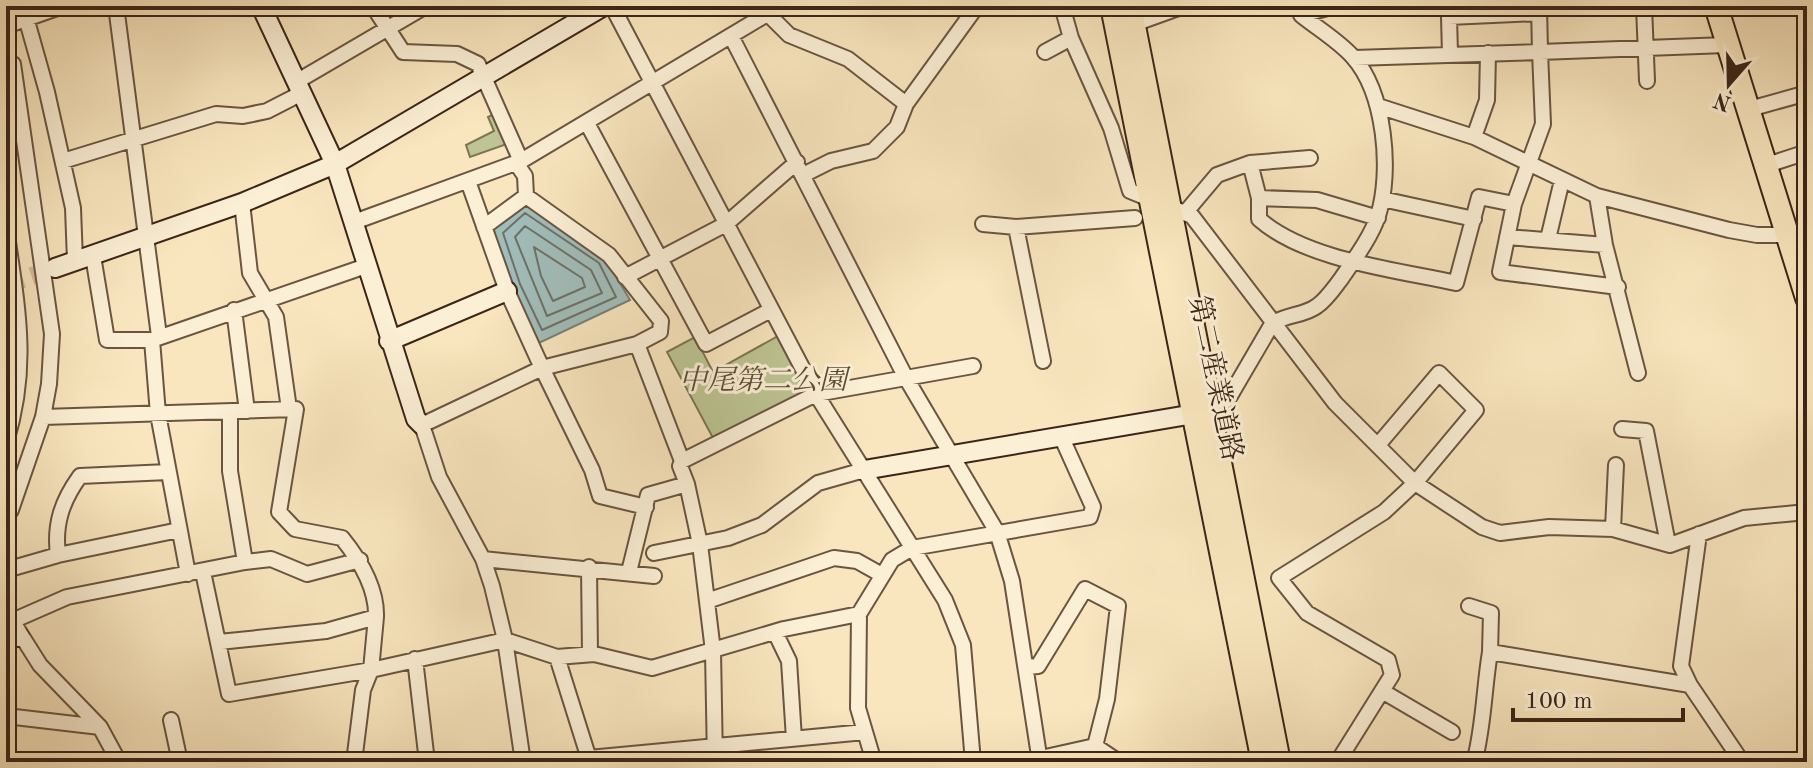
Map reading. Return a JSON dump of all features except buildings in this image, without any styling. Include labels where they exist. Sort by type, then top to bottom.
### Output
[{"type":"main road","name":"第二産業道路","points":[[1112,6],[1168,207]]},
{"type":"main road","points":[[1716,6],[1764,166],[1795,245],[1807,298]]},
{"type":"main road","name":"第二産業道路","points":[[1132,15],[1263,762]]},
{"type":"main road","name":"第二産業道路","points":[[1203,415],[1279,762]]},
{"type":"street","points":[[6,26],[63,6]]},
{"type":"street","points":[[116,6],[147,236],[158,414],[179,530],[219,642],[229,694],[371,670],[505,640],[557,657],[590,654],[652,668],[775,632],[859,614]]},
{"type":"street","points":[[261,6],[335,164],[389,341],[439,477],[483,559],[505,640],[523,762]]},
{"type":"street","points":[[373,6],[403,52],[457,54],[478,64],[525,176],[526,196]]},
{"type":"street","points":[[63,161],[216,114],[243,116],[267,111],[426,6]]},
{"type":"street","points":[[55,268],[242,203],[335,164],[604,6]]},
{"type":"street","points":[[612,6],[816,394],[945,600],[963,645],[973,762]]},
{"type":"street","points":[[625,277],[726,224],[800,169],[873,151],[897,127],[906,104],[977,6]]},
{"type":"street","points":[[1062,6],[1071,38],[1111,128],[1130,191],[1192,216],[1335,403],[1415,483],[1482,527],[1500,533],[1549,527],[1613,529],[1668,544],[1744,518],[1807,512]]},
{"type":"street","points":[[1132,15],[1184,6]]},
{"type":"street","points":[[654,553],[700,544],[762,525],[818,483],[864,470],[1203,415],[1230,396],[1272,324],[1282,316],[1315,308],[1353,262],[1378,218],[1385,149],[1378,106],[1354,58],[1301,15],[1335,6]]},
{"type":"street","points":[[1644,6],[1647,81]]},
{"type":"street","points":[[354,222],[519,162],[731,36],[764,10],[789,35],[848,59],[906,104]]},
{"type":"street","points":[[1450,54],[1449,17],[1539,10],[1543,124],[1514,204],[1500,272],[1618,287]]},
{"type":"street","points":[[27,21],[107,340],[155,338],[267,297],[366,266]]},
{"type":"street","points":[[731,36],[906,378],[997,532],[1008,559],[1040,760]]},
{"type":"street","points":[[1045,52],[1071,38]]},
{"type":"street","points":[[1354,58],[1726,45]]},
{"type":"street","points":[[1474,137],[1487,100],[1488,53]]},
{"type":"street","points":[[6,64],[13,64],[49,303],[51,364],[43,417],[11,510],[6,510]]},
{"type":"street","points":[[1746,110],[1807,93]]},
{"type":"street","points":[[1378,106],[1474,137],[1597,196],[1795,245]]},
{"type":"street","points":[[587,123],[706,344],[771,310]]},
{"type":"street","points":[[1764,166],[1807,152]]},
{"type":"street","points":[[1168,207],[1217,175],[1250,163],[1310,158]]},
{"type":"street","points":[[1250,163],[1259,198],[1259,219],[1273,231],[1353,262],[1456,283],[1479,197],[1514,204]]},
{"type":"street","points":[[1548,239],[1562,180]]},
{"type":"street","points":[[468,181],[507,291],[592,470],[600,496],[646,507]]},
{"type":"street","points":[[484,227],[526,196]]},
{"type":"street","points":[[422,425],[542,368],[637,344],[660,332],[661,321],[609,255],[526,196]]},
{"type":"street","points":[[1597,196],[1605,245],[1638,373]]},
{"type":"street","points":[[1259,198],[1317,200],[1378,218]]},
{"type":"street","points":[[1382,199],[1474,219]]},
{"type":"street","points":[[242,203],[250,273],[267,297],[276,317],[289,409]]},
{"type":"street","points":[[983,224],[1016,227],[1135,218]]},
{"type":"street","points":[[1016,227],[1043,361]]},
{"type":"street","points":[[6,228],[11,295],[22,361],[17,403],[6,442]]},
{"type":"street","points":[[1507,237],[1605,245]]},
{"type":"street","points":[[389,341],[507,291]]},
{"type":"street","points":[[234,310],[247,411]]},
{"type":"street","points":[[637,344],[682,461],[680,466],[700,544],[713,651],[715,762]]},
{"type":"street","points":[[682,461],[816,394],[973,366]]},
{"type":"street","points":[[1340,758],[1392,675],[1388,660],[1307,613],[1279,578],[1384,512],[1415,483],[1476,410],[1439,373],[1378,445]]},
{"type":"street","points":[[43,417],[296,409],[279,512],[295,529],[342,538],[360,560],[376,606],[371,670],[363,690],[354,762]]},
{"type":"street","points":[[230,413],[230,471],[245,562]]},
{"type":"street","points":[[1622,429],[1646,431],[1668,544]]},
{"type":"street","points":[[874,762],[858,708],[859,614],[892,560],[912,548],[1090,517],[1093,507],[1061,436]]},
{"type":"street","points":[[1613,529],[1616,465]]},
{"type":"street","points":[[58,555],[55,534],[59,515],[80,476],[168,472]]},
{"type":"street","points":[[629,572],[652,492],[687,484]]},
{"type":"street","points":[[6,570],[58,555],[179,530]]},
{"type":"street","points":[[1699,534],[1681,666],[1690,685],[1742,762]]},
{"type":"street","points":[[707,601],[834,558],[857,561],[882,575]]},
{"type":"street","points":[[119,762],[100,727],[40,665],[10,626],[67,597],[245,562],[271,559],[307,574],[360,560]]},
{"type":"street","points":[[483,559],[589,567],[654,576]]},
{"type":"street","points":[[589,567],[590,654]]},
{"type":"street","points":[[1027,667],[1038,666],[1085,589],[1118,606],[1107,699],[1095,746]]},
{"type":"street","points":[[1469,606],[1491,613],[1490,652],[1483,692],[1485,719],[1475,759],[1470,762]]},
{"type":"street","points":[[219,642],[326,631],[376,617]]},
{"type":"street","points":[[775,632],[789,661],[794,739]]},
{"type":"street","points":[[1490,652],[1690,685]]},
{"type":"street","points":[[557,657],[590,760],[865,732]]},
{"type":"street","points":[[415,659],[427,762]]},
{"type":"street","points":[[1382,691],[1452,732]]},
{"type":"street","points":[[6,716],[100,727]]},
{"type":"street","points":[[171,720],[180,762]]},
{"type":"street","points":[[1023,762],[1095,746],[1119,762]]},
{"type":"green space","points":[[494,114],[507,144],[470,157],[466,145],[494,131],[488,117]]},
{"type":"green space","name":"中尾第二公園","points":[[778,336],[805,388],[803,393],[713,438],[667,352],[695,337],[713,372]]},
{"type":"water","points":[[526,202],[605,258],[630,300],[539,343],[513,287],[493,229]]},
{"type":"tunnel","points":[[6,285],[55,268]]}]
